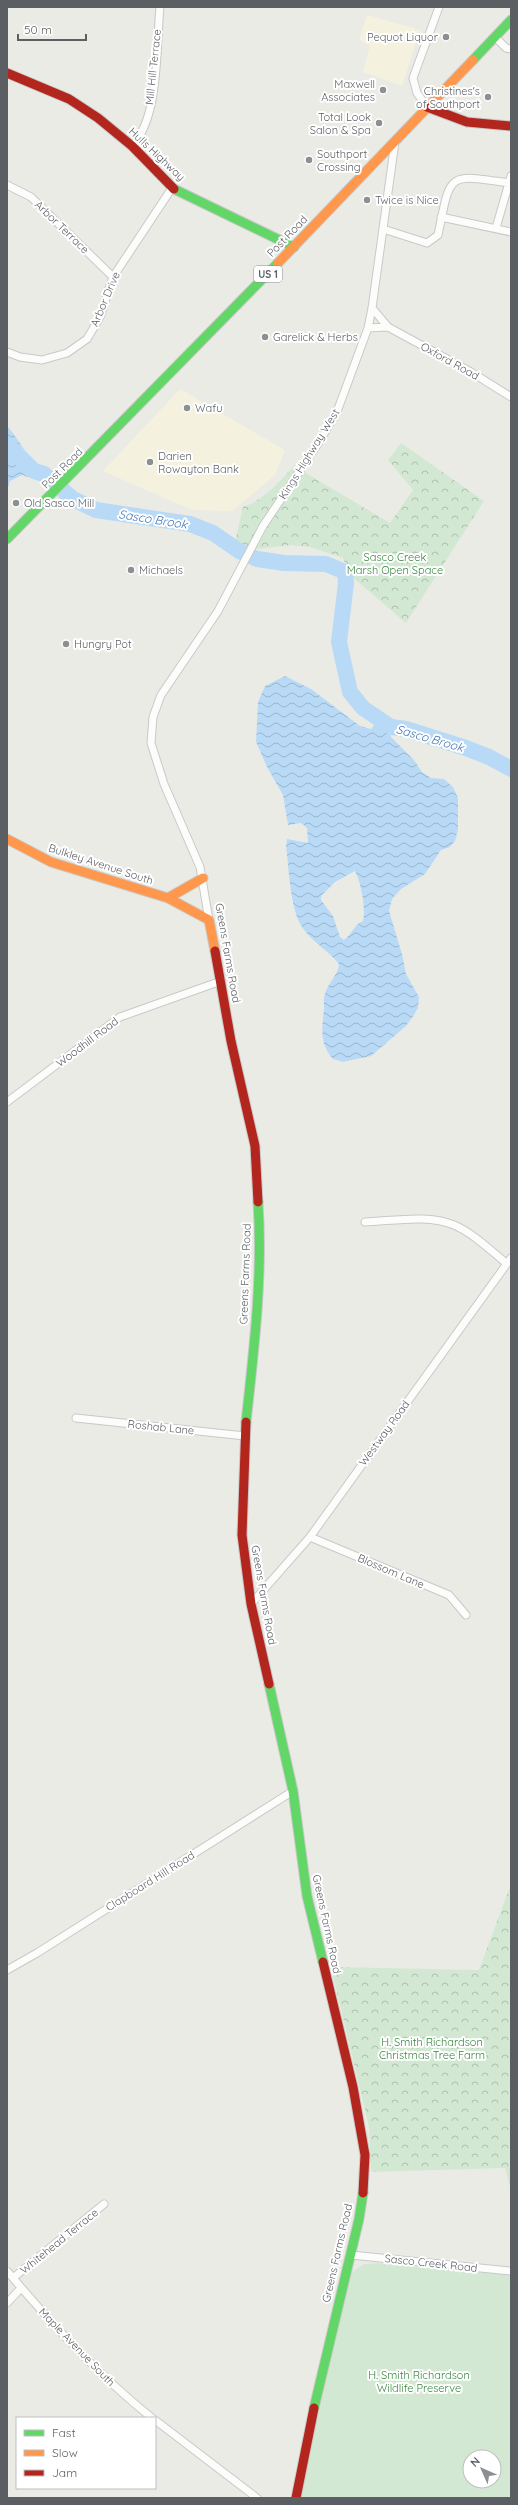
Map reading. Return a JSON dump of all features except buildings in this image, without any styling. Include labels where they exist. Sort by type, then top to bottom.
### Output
[{"type":"street","name":"Mill Hill Terrace","points":[[132,146],[141,136],[152,99],[160,7]]},
{"type":"street","points":[[439,7],[414,78],[417,93],[427,107],[467,122],[511,126]]},
{"type":"street","name":"Post Road","points":[[7,539],[294,247],[396,138],[511,20]]},
{"type":"street","points":[[495,37],[506,48],[511,49]]},
{"type":"street","name":"Hulls Highway","points":[[7,73],[69,99],[98,118],[132,146],[172,188],[294,247]]},
{"type":"street","name":"Kings Highway West","points":[[161,696],[218,611],[250,549],[338,409],[368,328],[396,138]]},
{"type":"street","points":[[383,229],[427,243],[438,235],[448,188],[459,179],[466,177],[511,179],[503,199],[496,228]]},
{"type":"street","name":"Arbor Terrace","points":[[7,184],[31,197],[113,277]]},
{"type":"street","name":"Arbor Drive","points":[[7,352],[20,357],[42,360],[66,353],[87,339],[100,317],[113,277],[172,188]]},
{"type":"street","points":[[441,217],[511,232]]},
{"type":"street","name":"Oxford Road","points":[[372,308],[388,327],[471,372],[511,397]]},
{"type":"street","points":[[368,328],[388,327]]},
{"type":"street","name":"Greens Farms Road","points":[[161,696],[153,717],[151,743],[164,784],[195,852],[203,878],[232,1048],[255,1146],[260,1228],[257,1314],[245,1436],[242,1535],[251,1604],[293,1791],[307,1896],[353,2087],[365,2155],[364,2188],[351,2255],[319,2381],[296,2498]]},
{"type":"street","name":"Bulkley Avenue South","points":[[7,839],[23,849],[58,864],[168,898],[209,920]]},
{"type":"street","points":[[168,898],[203,878]]},
{"type":"street","name":"Woodhill Road","points":[[7,1102],[120,1017],[221,981]]},
{"type":"street","points":[[365,1222],[429,1220],[454,1225],[472,1235],[508,1261]]},
{"type":"street","name":"Westway Road","points":[[251,1604],[310,1537],[508,1261]]},
{"type":"street","name":"Roshab Lane","points":[[76,1418],[245,1436]]},
{"type":"street","name":"Blossom Lane","points":[[310,1537],[449,1595],[466,1615]]},
{"type":"street","name":"Clapboard Hill Road","points":[[7,1970],[37,1953],[293,1791]]},
{"type":"street","name":"Whitehead Terrace","points":[[13,2278],[104,2204]]},
{"type":"street","name":"Sasco Creek Road","points":[[351,2255],[511,2271]]},
{"type":"street","name":"Maple Avenue South","points":[[7,2271],[97,2370],[151,2417]]},
{"type":"street","points":[[7,2304],[21,2288]]},
{"type":"street","points":[[156,2421],[257,2498]]},
{"type":"shaded area","points":[[367,15],[420,30],[402,86],[363,72],[370,46],[359,40]]},
{"type":"shaded area","points":[[180,389],[285,450],[275,475],[232,511],[192,510],[103,471]]},
{"type":"green space","name":"Sasco Creek Marsh Open Space","points":[[401,443],[484,501],[406,623],[350,575],[343,558],[310,547],[292,545],[257,549],[235,542],[243,507],[258,500],[277,484],[294,466],[390,523],[413,490],[388,460]]},
{"type":"green space","name":"H. Smith Richardson Christmas Tree Farm","points":[[511,1884],[511,2191],[505,2168],[371,2172],[369,2127],[331,1967],[479,1970]]},
{"type":"green space","name":"H. Smith Richardson Wildlife Preserve","points":[[378,2263],[511,2275],[511,2498],[301,2498],[324,2384],[352,2272],[364,2264]]},
{"type":"water","points":[[7,426],[27,454],[34,471],[28,477],[22,475],[10,481],[7,490]]},
{"type":"water","points":[[285,676],[311,689],[360,726],[371,729],[375,724],[390,732],[391,737],[414,760],[422,772],[431,778],[444,779],[453,787],[458,798],[458,830],[455,841],[450,847],[441,850],[425,874],[401,889],[392,899],[389,911],[402,954],[406,974],[419,997],[418,1008],[406,1026],[371,1056],[343,1062],[333,1059],[323,1041],[322,1029],[324,998],[328,986],[337,972],[339,964],[306,933],[298,919],[292,899],[286,846],[287,839],[308,843],[307,828],[301,823],[288,825],[283,795],[268,769],[256,742],[258,702],[265,686]],"holes":[[[355,871],[361,888],[364,916],[363,921],[360,922],[344,940],[340,937],[333,916],[321,900],[321,896],[335,882]]]},
{"type":"waterway","name":"Sasco Brook","points":[[7,444],[34,471],[44,474],[73,499],[96,510],[190,524],[213,533],[239,551],[257,559],[284,563],[326,564],[345,572],[346,583],[339,642],[350,692],[363,708],[391,727],[406,729],[466,748],[489,757],[511,769]]},
{"type":"traffic: fast","points":[[473,60],[511,20]]},
{"type":"traffic: fast","points":[[174,189],[294,247]]},
{"type":"traffic: fast","points":[[7,539],[278,263]]},
{"type":"traffic: fast","points":[[246,1422],[255,1340],[259,1285],[258,1202]]},
{"type":"traffic: fast","points":[[269,1684],[293,1791],[307,1896],[323,1962]]},
{"type":"traffic: fast","points":[[314,2408],[359,2219],[363,2193]]},
{"type":"traffic: slow","points":[[278,263],[473,60]]},
{"type":"traffic: slow","points":[[7,839],[51,862],[168,898],[209,920],[215,951]]},
{"type":"traffic: slow","points":[[168,898],[203,878]]},
{"type":"traffic: jam","points":[[7,73],[69,99],[98,118],[132,146],[174,189]]},
{"type":"traffic: jam","points":[[427,107],[467,122],[511,126]]},
{"type":"traffic: jam","points":[[215,951],[231,1041],[255,1146],[258,1202]]},
{"type":"traffic: jam","points":[[246,1422],[242,1535],[251,1604],[269,1684]]},
{"type":"traffic: jam","points":[[323,1962],[353,2087],[365,2155],[363,2193]]},
{"type":"traffic: jam","points":[[296,2498],[314,2408]]},
{"type":"place","name":"Pequot Liquor","points":[[446,37]]},
{"type":"place","name":"Maxwell Associates","points":[[383,90]]},
{"type":"place","name":"Christines's of Southport","points":[[488,97]]},
{"type":"place","name":"Total Look Salon & Spa","points":[[379,123]]},
{"type":"place","name":"Southport Crossing","points":[[309,160]]},
{"type":"place","name":"Twice is Nice","points":[[367,200]]},
{"type":"place","name":"Garelick & Herbs","points":[[265,337]]},
{"type":"place","name":"Wafu","points":[[187,408]]},
{"type":"place","name":"Darien Rowayton Bank","points":[[150,462]]},
{"type":"place","name":"Old Sasco Mill","points":[[16,503]]},
{"type":"place","name":"Michaels","points":[[131,570]]},
{"type":"place","name":"Hungry Pot","points":[[66,644]]}]
